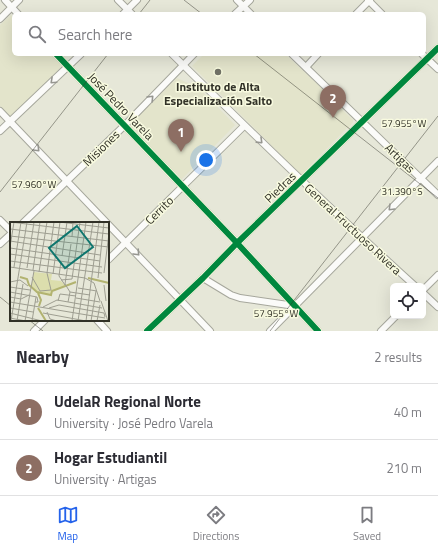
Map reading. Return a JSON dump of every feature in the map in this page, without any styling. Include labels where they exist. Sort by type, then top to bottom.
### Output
[{"type":"street","points":[[5,0],[16,12]]},
{"type":"street","points":[[0,19],[19,0]]},
{"type":"street","points":[[118,0],[127,12],[137,0]]},
{"type":"street","points":[[236,0],[249,12]]},
{"type":"street","points":[[237,12],[250,0]]},
{"type":"street","points":[[358,12],[369,0],[380,12]]},
{"type":"street","name":"Piedras","points":[[426,55],[438,48]]},
{"type":"street","name":"José Pedro Varela","points":[[58,56],[237,243],[318,331]]},
{"type":"street","points":[[0,130],[79,56]]},
{"type":"street","name":"General Fructuoso Rivera","points":[[174,56],[244,126],[412,283]]},
{"type":"street","name":"Misiones","points":[[24,222],[124,126],[192,56]]},
{"type":"street","name":"Artigas","points":[[294,56],[438,195]]},
{"type":"street","points":[[306,67],[316,56]]},
{"type":"street","points":[[425,56],[438,69]]},
{"type":"street","name":"Piedras","points":[[147,331],[204,278],[237,243],[302,181],[425,56]]},
{"type":"street","points":[[0,111],[108,222]]},
{"type":"street","name":"Cerrito","points":[[109,259],[244,126]]},
{"type":"street","points":[[270,331],[438,161]]},
{"type":"street","points":[[0,220],[10,232]]},
{"type":"street","points":[[109,223],[210,331]]},
{"type":"street","points":[[0,244],[10,234]]},
{"type":"street","points":[[426,287],[438,275]]},
{"type":"street","points":[[204,278],[231,295],[240,298],[295,306]]},
{"type":"street","points":[[426,296],[438,307]]},
{"type":"street","points":[[381,331],[393,319]]},
{"type":"street","points":[[34,331],[44,321]]},
{"type":"street","points":[[98,321],[108,331]]},
{"type":"shaded area","points":[[11,15],[12,16],[12,56],[53,56],[62,66],[11,118],[0,106],[0,25]]},
{"type":"shaded area","points":[[202,56],[287,56],[329,95],[328,96],[353,120],[353,122],[348,129],[347,128],[301,175],[192,66]]},
{"type":"shaded area","points":[[177,78],[190,84],[194,83],[235,125],[181,180],[129,125]]},
{"type":"cycle path","points":[[147,331],[438,48]]},
{"type":"cycle path","points":[[58,56],[237,243],[318,331]]},
{"type":"place","name":"Instituto de Alta Especialización Salto","points":[[218,72]]},
{"type":"place","name":"Hogar Estudiantil","points":[[333,118]]},
{"type":"place","name":"UdelaR Regional Norte","points":[[181,152]]}]
